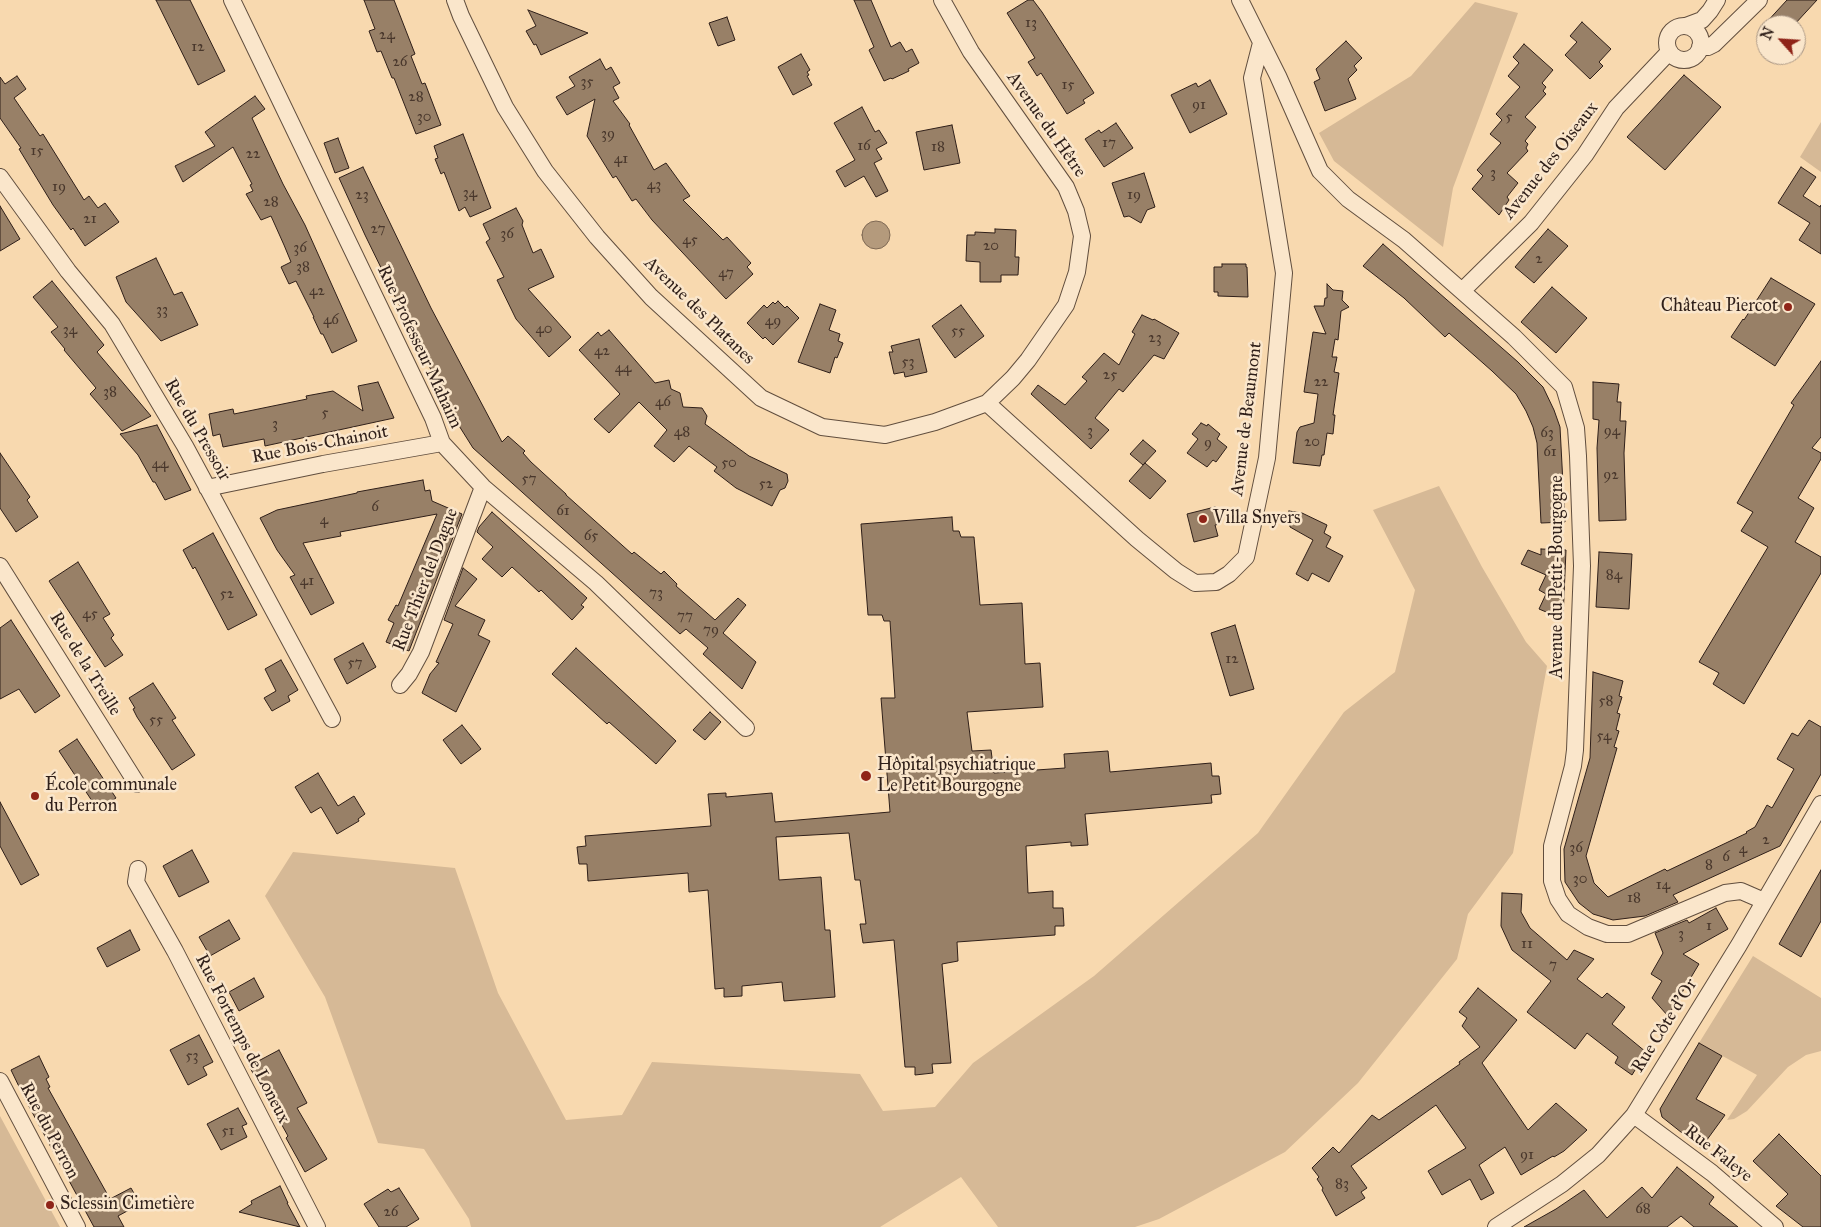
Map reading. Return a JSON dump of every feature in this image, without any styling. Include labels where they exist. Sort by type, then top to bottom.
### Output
[{"type":"street","name":"Rue Professeur Mahaim","points":[[232,0],[433,418],[442,443],[483,486],[596,584],[746,728]]},
{"type":"street","name":"Avenue des Platanes","points":[[456,0],[461,16],[505,107],[545,171],[597,237],[651,297],[761,398],[822,427],[885,435],[935,422],[987,402],[1013,378],[1028,360]]},
{"type":"street","name":"Avenue du Hêtre","points":[[942,0],[971,52],[1066,187],[1076,211],[1082,236],[1076,272],[1066,304],[1028,360]]},
{"type":"street","name":"Avenue du Petit-Bourgogne","points":[[1240,0],[1278,76],[1320,171],[1348,199],[1404,240],[1514,337],[1564,387],[1576,428],[1580,484],[1582,566],[1577,714],[1573,766],[1552,846],[1552,881],[1558,899],[1568,914],[1588,927],[1607,934],[1628,934],[1725,893],[1740,891],[1764,901]]},
{"type":"street","points":[[1686,26],[1699,35],[1700,47],[1694,57],[1681,60],[1669,52],[1667,42],[1671,32],[1678,27],[1702,20],[1717,0]]},
{"type":"street","points":[[1700,47],[1714,44],[1759,0]]},
{"type":"street","name":"Avenue de Beaumont","points":[[987,402],[1137,539],[1176,572],[1195,583],[1216,582],[1229,574],[1246,557],[1267,458],[1284,273],[1252,78],[1261,43]]},
{"type":"street","name":"Avenue des Oiseaux","points":[[1462,291],[1531,223],[1584,155],[1616,108],[1669,52]]},
{"type":"street","name":"Rue du Pressoir","points":[[0,177],[68,272],[112,324],[185,446],[332,719]]},
{"type":"street","name":"Rue Bois-Chainoit","points":[[207,488],[323,464],[442,443]]},
{"type":"street","name":"Rue Thier del Dague","points":[[400,685],[409,674],[421,652],[483,486]]},
{"type":"street","name":"Rue de la Treille","points":[[0,566],[137,784]]},
{"type":"street","name":"Rue Côte d'Or","points":[[1496,1227],[1562,1184],[1598,1155],[1634,1115],[1821,804]]},
{"type":"street","name":"Rue Fortemps de Loneux","points":[[138,869],[136,882],[179,960],[317,1227]]},
{"type":"street","name":"Rue du Perron","points":[[0,1081],[77,1227]]},
{"type":"street","name":"Rue Faleye","points":[[1634,1115],[1712,1174],[1775,1227]]},
{"type":"shaded area","points":[[1475,2],[1518,13],[1453,188],[1443,247],[1334,161],[1319,133],[1411,76]]},
{"type":"shaded area","points":[[1821,122],[1821,172],[1800,157]]},
{"type":"shaded area","points":[[876,221],[886,225],[890,235],[886,245],[876,249],[866,245],[862,235],[866,225]]},
{"type":"shaded area","points":[[1439,486],[1482,567],[1526,642],[1547,666],[1513,853],[1468,914],[1457,959],[1358,1083],[1285,1152],[1159,1219],[1135,1227],[998,1227],[961,1177],[880,1227],[471,1227],[469,1219],[424,1149],[378,1143],[325,997],[265,896],[293,852],[455,868],[498,993],[566,1120],[622,1115],[652,1062],[860,1074],[883,1111],[935,1107],[973,1063],[1094,976],[1258,833],[1344,712],[1395,672],[1415,590],[1373,510]]},
{"type":"shaded area","points":[[1753,956],[1821,998],[1821,1051],[1806,1055],[1788,1067],[1747,1111],[1734,1119],[1727,1120],[1757,1075],[1699,1043]]},
{"type":"shaded area","points":[[0,1116],[60,1227],[0,1227]]},
{"type":"building","points":[[156,0],[190,0],[225,71],[198,85]]},
{"type":"building","points":[[364,0],[394,0],[415,54],[411,56],[422,84],[425,83],[441,125],[416,134],[394,78],[392,78],[381,51],[377,52],[369,31],[375,29]]},
{"type":"building","points":[[854,0],[871,0],[891,47],[900,42],[906,52],[912,49],[919,63],[908,69],[909,71],[884,81],[869,50],[874,47]]},
{"type":"building","points":[[1028,0],[1033,0],[1042,12],[1094,93],[1083,100],[1085,103],[1067,114],[1041,73],[1037,76],[1028,62],[1035,58],[1007,13]]},
{"type":"building","points":[[1787,0],[1817,0],[1803,15],[1773,15]]},
{"type":"building","points":[[528,10],[588,33],[541,55],[536,44],[534,45],[526,31],[536,26]]},
{"type":"building","points":[[727,17],[735,40],[718,46],[709,23]]},
{"type":"building","points":[[1582,22],[1611,49],[1599,62],[1603,66],[1590,79],[1565,55],[1577,42],[1570,36]]},
{"type":"building","points":[[1346,41],[1362,58],[1354,66],[1357,70],[1348,79],[1356,99],[1325,111],[1314,82],[1320,79],[1316,69]]},
{"type":"building","points":[[1524,44],[1553,70],[1542,83],[1546,87],[1543,91],[1546,94],[1525,117],[1536,127],[1525,141],[1528,144],[1526,148],[1528,151],[1507,173],[1518,183],[1507,197],[1509,200],[1499,215],[1472,189],[1483,176],[1477,170],[1501,143],[1490,134],[1502,120],[1496,114],[1520,87],[1508,76],[1519,63],[1513,57]]},
{"type":"building","points":[[801,54],[810,70],[807,72],[809,75],[807,76],[812,85],[793,95],[778,67]]},
{"type":"building","points":[[600,59],[606,70],[611,67],[620,83],[613,87],[619,98],[613,101],[630,124],[654,170],[666,163],[690,196],[683,200],[723,240],[727,237],[751,263],[747,267],[753,274],[726,299],[652,220],[636,199],[632,201],[616,176],[613,178],[587,136],[595,99],[567,115],[556,97],[575,86],[569,77]]},
{"type":"building","points":[[1684,75],[1721,107],[1665,170],[1627,137]]},
{"type":"building","points":[[17,76],[26,89],[14,98],[40,136],[43,134],[84,200],[89,196],[98,208],[105,203],[119,222],[85,246],[73,228],[71,230],[53,205],[19,149],[21,148],[0,118],[0,77],[5,84]]},
{"type":"building","points":[[1210,80],[1227,114],[1190,133],[1171,95],[1196,83],[1198,87]]},
{"type":"building","points":[[255,96],[265,109],[252,118],[283,184],[305,225],[357,341],[332,353],[296,281],[289,284],[281,267],[291,262],[271,216],[261,220],[246,194],[253,191],[250,185],[252,184],[233,147],[183,182],[175,166],[215,146],[205,132]]},
{"type":"building","points":[[862,107],[875,132],[879,130],[887,143],[876,149],[882,159],[874,163],[888,191],[876,197],[864,176],[845,187],[836,171],[855,160],[834,123]]},
{"type":"building","points":[[1116,123],[1133,148],[1104,167],[1085,139],[1099,130],[1101,133]]},
{"type":"building","points":[[952,125],[960,163],[924,170],[916,132]]},
{"type":"building","points":[[463,134],[491,208],[470,217],[465,207],[459,211],[444,172],[441,174],[435,159],[438,158],[434,146]]},
{"type":"building","points":[[338,138],[349,168],[335,173],[324,143]]},
{"type":"building","points":[[363,167],[431,308],[502,442],[508,436],[525,451],[523,453],[531,462],[632,554],[634,552],[661,574],[664,571],[677,584],[676,586],[715,620],[738,598],[746,605],[723,633],[756,662],[742,689],[703,654],[708,648],[686,629],[680,634],[473,448],[456,421],[339,178]]},
{"type":"building","points":[[1801,167],[1816,177],[1803,196],[1820,207],[1821,205],[1821,254],[1799,240],[1810,223],[1778,203]]},
{"type":"building","points":[[1144,173],[1155,207],[1147,210],[1141,223],[1129,216],[1124,217],[1112,183]]},
{"type":"building","points":[[0,206],[20,239],[0,251]]},
{"type":"building","points":[[516,208],[523,221],[522,225],[533,253],[541,249],[554,277],[528,289],[571,337],[549,357],[516,319],[497,280],[504,277],[486,242],[490,239],[483,224]]},
{"type":"building","points":[[995,229],[1016,230],[1015,257],[1019,257],[1018,275],[1001,275],[1001,282],[980,282],[980,262],[966,261],[967,235],[975,235],[975,232],[995,233]]},
{"type":"building","points":[[1548,229],[1568,246],[1534,283],[1515,267]]},
{"type":"building","points":[[1383,244],[1518,362],[1543,387],[1560,427],[1565,522],[1541,523],[1537,443],[1533,427],[1516,394],[1449,333],[1445,337],[1404,298],[1363,266]]},
{"type":"building","points":[[156,258],[174,295],[182,292],[198,325],[161,341],[126,302],[116,277]]},
{"type":"building","points":[[1222,264],[1246,264],[1248,297],[1218,296],[1218,292],[1214,292],[1214,267],[1222,267]]},
{"type":"building","points":[[1771,278],[1815,304],[1775,366],[1731,337]]},
{"type":"building","points":[[52,281],[104,345],[97,352],[151,416],[122,431],[90,394],[96,388],[51,332],[58,327],[33,297]]},
{"type":"building","points":[[1327,284],[1333,290],[1343,291],[1342,300],[1349,307],[1341,311],[1338,340],[1335,339],[1332,357],[1337,357],[1334,372],[1339,373],[1333,415],[1335,415],[1333,434],[1327,433],[1324,455],[1322,455],[1320,466],[1293,463],[1297,432],[1300,427],[1314,423],[1318,394],[1304,392],[1313,332],[1326,334],[1314,306],[1324,306],[1325,298],[1327,298]]},
{"type":"building","points":[[1552,287],[1587,318],[1556,353],[1521,322]]},
{"type":"building","points":[[778,301],[785,308],[787,306],[799,318],[773,345],[765,337],[763,339],[747,323],[764,305],[767,308],[773,302],[775,304]]},
{"type":"building","points":[[820,304],[836,310],[829,330],[840,334],[838,341],[843,343],[837,358],[835,357],[830,373],[798,362]]},
{"type":"building","points":[[961,305],[984,336],[955,358],[932,326]]},
{"type":"building","points":[[1142,315],[1154,319],[1179,333],[1164,359],[1154,355],[1123,392],[1119,389],[1095,418],[1109,430],[1091,449],[1031,394],[1038,385],[1065,405],[1087,381],[1082,377],[1104,353],[1119,365],[1135,334],[1132,332]]},
{"type":"building","points":[[609,330],[655,383],[669,380],[671,389],[680,393],[683,407],[702,408],[707,416],[705,424],[749,456],[787,474],[788,481],[785,488],[780,490],[772,506],[736,488],[714,471],[717,467],[689,446],[674,462],[654,446],[667,430],[639,402],[609,433],[594,419],[620,394],[579,350],[598,332],[601,336]]},
{"type":"building","points":[[919,339],[927,372],[905,377],[904,372],[894,374],[889,352],[893,352],[891,346]]},
{"type":"building","points":[[1821,361],[1821,437],[1812,448],[1821,453],[1821,459],[1798,498],[1814,508],[1795,542],[1821,557],[1821,573],[1744,704],[1713,684],[1719,673],[1699,662],[1768,547],[1741,531],[1753,512],[1737,503],[1794,405],[1791,403]]},
{"type":"building","points":[[378,382],[394,418],[265,446],[264,439],[223,447],[220,434],[213,436],[209,414],[233,409],[234,414],[307,399],[306,396],[333,391],[363,411],[358,386]]},
{"type":"building","points":[[1593,382],[1619,384],[1617,402],[1621,402],[1620,421],[1626,421],[1624,453],[1626,520],[1599,521],[1597,448],[1599,420],[1593,419]]},
{"type":"building","points":[[1201,423],[1207,426],[1208,424],[1220,434],[1217,439],[1227,447],[1216,462],[1213,460],[1207,467],[1187,453],[1198,439],[1192,434]]},
{"type":"building","points":[[157,425],[191,490],[165,500],[138,455],[120,434]]},
{"type":"building","points":[[1143,440],[1156,451],[1143,465],[1130,454]]},
{"type":"building","points":[[0,453],[30,497],[27,500],[38,517],[16,532],[0,508]]},
{"type":"building","points":[[1145,463],[1166,481],[1150,499],[1129,481]]},
{"type":"building","points":[[423,480],[425,491],[430,490],[432,501],[462,514],[409,651],[386,642],[394,623],[388,620],[396,605],[398,606],[437,514],[340,532],[341,536],[303,543],[334,603],[311,615],[290,577],[295,575],[277,550],[260,518],[277,510],[357,492]]},
{"type":"building","name":"Villa Snyers","points":[[1215,507],[1220,524],[1215,525],[1218,536],[1194,542],[1187,514]]},
{"type":"building","points":[[1289,511],[1302,513],[1327,525],[1324,533],[1331,537],[1326,547],[1343,556],[1329,582],[1312,573],[1308,581],[1296,574],[1313,540],[1290,527]]},
{"type":"building","points":[[492,512],[587,598],[581,605],[584,607],[572,620],[541,590],[539,592],[512,567],[502,577],[482,559],[493,547],[477,532]]},
{"type":"building","points":[[952,517],[953,531],[959,531],[961,537],[974,537],[980,605],[1022,603],[1025,664],[1040,663],[1043,707],[967,712],[972,751],[991,750],[994,773],[1065,768],[1064,754],[1108,751],[1110,772],[1211,763],[1212,776],[1219,776],[1221,794],[1211,795],[1212,803],[1085,814],[1088,845],[1071,846],[1071,842],[1026,846],[1028,893],[1053,891],[1053,908],[1063,908],[1064,926],[1055,926],[1055,935],[957,942],[958,961],[942,964],[951,1063],[932,1064],[933,1073],[915,1075],[915,1067],[905,1067],[894,940],[863,943],[860,924],[866,924],[860,880],[855,880],[849,833],[776,837],[779,880],[821,877],[825,930],[830,930],[835,997],[784,1001],[782,982],[742,986],[742,996],[724,997],[724,988],[715,989],[708,890],[689,892],[688,873],[588,881],[587,864],[579,864],[577,847],[586,846],[585,836],[711,826],[708,794],[726,793],[726,797],[772,793],[775,822],[890,812],[881,698],[895,698],[890,621],[884,621],[882,615],[868,615],[861,524]]},
{"type":"building","points":[[213,533],[257,615],[228,630],[195,567],[193,569],[183,550]]},
{"type":"building","points":[[1541,549],[1566,550],[1563,619],[1539,609],[1546,594],[1539,590],[1546,575],[1521,564],[1528,550],[1541,555]]},
{"type":"building","points":[[1599,552],[1632,554],[1629,609],[1596,607]]},
{"type":"building","points":[[78,562],[110,614],[103,618],[114,635],[111,638],[123,655],[105,667],[49,581]]},
{"type":"building","points":[[463,568],[477,579],[455,606],[485,620],[478,635],[490,641],[456,712],[422,693],[430,674],[439,663],[436,662],[453,624],[444,620]]},
{"type":"building","points":[[11,620],[60,696],[35,713],[19,689],[0,699],[0,628]]},
{"type":"building","points":[[1235,625],[1254,689],[1230,696],[1211,633]]},
{"type":"building","points":[[363,643],[376,667],[347,684],[334,659]]},
{"type":"building","points":[[576,648],[676,741],[656,764],[609,722],[607,724],[552,674]]},
{"type":"building","points":[[281,660],[298,690],[288,696],[290,701],[272,711],[264,698],[276,691],[265,669]]},
{"type":"building","points":[[1593,672],[1623,681],[1619,696],[1622,697],[1617,713],[1620,714],[1616,730],[1619,731],[1614,747],[1617,748],[1586,856],[1594,883],[1608,897],[1665,869],[1667,871],[1747,833],[1755,827],[1767,805],[1772,808],[1794,769],[1777,759],[1792,733],[1798,736],[1809,720],[1821,727],[1821,774],[1780,846],[1673,895],[1678,902],[1645,916],[1613,920],[1593,914],[1579,903],[1565,882],[1564,849],[1590,758]]},
{"type":"building","points":[[153,683],[176,718],[172,720],[195,755],[172,770],[137,717],[133,709],[135,708],[129,698]]},
{"type":"building","points":[[710,712],[721,722],[705,740],[693,730]]},
{"type":"building","points":[[462,725],[481,749],[461,764],[443,740]]},
{"type":"building","points":[[77,739],[116,798],[98,810],[59,751]]},
{"type":"building","points":[[318,773],[338,806],[354,796],[365,814],[358,819],[359,821],[337,834],[321,807],[311,813],[295,787]]},
{"type":"building","points":[[0,802],[39,875],[21,885],[0,846]]},
{"type":"building","points":[[192,850],[209,882],[179,897],[163,866]]},
{"type":"building","points":[[1821,870],[1821,921],[1801,957],[1779,944]]},
{"type":"building","points":[[1502,893],[1522,894],[1521,912],[1530,928],[1567,960],[1574,950],[1594,959],[1577,979],[1602,998],[1607,993],[1625,1007],[1612,1024],[1646,1052],[1632,1075],[1615,1063],[1618,1057],[1587,1033],[1575,1049],[1527,1012],[1551,981],[1512,950],[1501,926]]},
{"type":"building","points":[[1716,908],[1728,929],[1683,954],[1699,964],[1668,1016],[1652,998],[1662,981],[1651,974],[1663,953],[1655,933],[1687,920],[1689,923]]},
{"type":"building","points":[[229,920],[240,939],[210,956],[199,937]]},
{"type":"building","points":[[130,930],[140,950],[107,967],[97,948]]},
{"type":"building","points":[[254,978],[264,997],[239,1011],[229,992]]},
{"type":"building","points":[[1478,988],[1517,1020],[1482,1063],[1528,1130],[1556,1103],[1587,1130],[1564,1151],[1521,1175],[1505,1147],[1479,1165],[1494,1193],[1481,1200],[1470,1179],[1442,1195],[1428,1171],[1466,1148],[1436,1105],[1351,1166],[1367,1188],[1361,1192],[1365,1198],[1336,1216],[1317,1179],[1319,1177],[1312,1168],[1333,1147],[1339,1153],[1372,1115],[1379,1120],[1460,1064],[1459,1062],[1480,1047],[1462,1026],[1467,1018],[1459,1012]]},
{"type":"building","points":[[199,1035],[213,1062],[203,1067],[207,1075],[188,1085],[170,1050]]},
{"type":"building","points":[[1699,1043],[1722,1056],[1696,1099],[1725,1115],[1701,1148],[1662,1117],[1660,1109]]},
{"type":"building","points":[[279,1050],[307,1103],[297,1108],[327,1159],[305,1172],[286,1138],[288,1136],[249,1066]]},
{"type":"building","points":[[39,1056],[49,1077],[46,1079],[50,1087],[48,1088],[110,1199],[131,1188],[140,1204],[118,1216],[124,1227],[94,1227],[25,1099],[11,1070]]},
{"type":"building","points":[[238,1108],[247,1124],[242,1126],[247,1137],[221,1150],[207,1124]]},
{"type":"building","points":[[1779,1134],[1821,1176],[1821,1227],[1803,1227],[1776,1206],[1788,1194],[1753,1161]]},
{"type":"building","points":[[1677,1167],[1714,1197],[1709,1204],[1738,1227],[1694,1227],[1681,1216],[1667,1227],[1524,1227],[1584,1190],[1607,1218],[1642,1187],[1652,1198]]},
{"type":"building","points":[[280,1186],[300,1227],[239,1212],[252,1204],[251,1201]]},
{"type":"building","points":[[399,1188],[419,1219],[406,1227],[379,1227],[364,1204],[388,1189],[391,1192]]},
{"type":"place","name":"Château Piercot","points":[[1788,307]]},
{"type":"place","name":"Villa Snyers","points":[[1203,519]]},
{"type":"place","name":"Hôpital psychiatrique Le Petit Bourgogne","points":[[866,776]]},
{"type":"place","name":"École communale du Perron","points":[[35,796]]},
{"type":"place","name":"Sclessin Cimetière","points":[[50,1205]]}]
